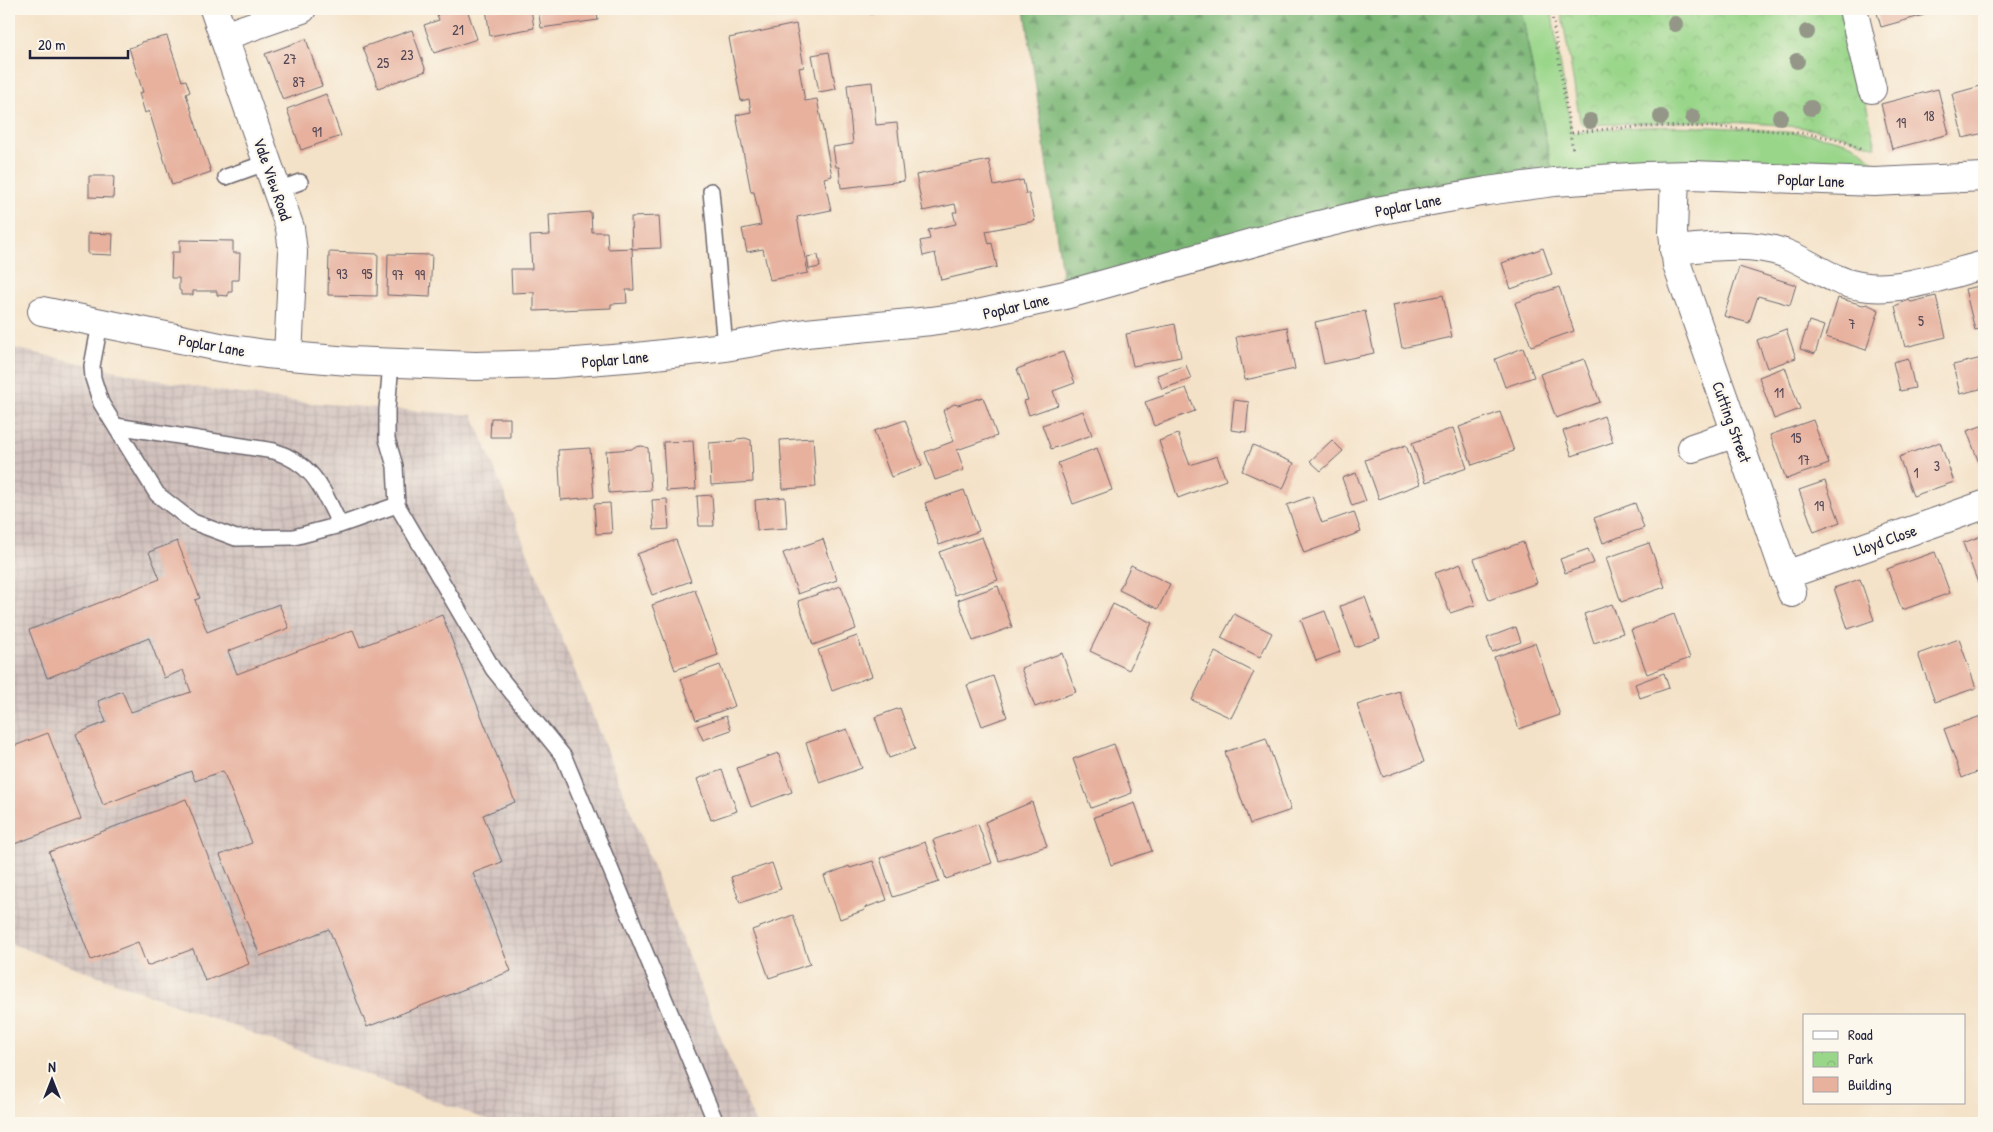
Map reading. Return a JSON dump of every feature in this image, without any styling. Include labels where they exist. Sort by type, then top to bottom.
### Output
[{"type":"street","name":"Vale View Road","points":[[214,9],[268,162],[289,186],[292,246],[288,356]]},
{"type":"street","points":[[224,36],[302,9]]},
{"type":"street","points":[[1853,9],[1872,89]]},
{"type":"street","name":"Poplar Lane","points":[[42,311],[225,348],[288,356],[349,361],[475,366],[552,364],[725,347],[806,333],[973,315],[1065,294],[1278,235],[1376,211],[1487,191],[1576,181],[1675,176],[1889,182],[1984,177]]},
{"type":"street","name":"Cutting Street","points":[[1675,176],[1674,250],[1682,281],[1789,584]]},
{"type":"street","points":[[1674,250],[1739,246],[1771,249],[1786,254],[1836,279],[1860,286],[1872,287],[1900,286],[1984,265]]},
{"type":"street","points":[[1692,448],[1736,433]]},
{"type":"street","name":"Lloyd Close","points":[[1789,584],[1984,505]]},
{"type":"lane","points":[[226,177],[268,162]]},
{"type":"lane","points":[[711,191],[725,347]]},
{"type":"lane","points":[[100,324],[92,366],[93,378],[101,403],[157,494],[193,522],[236,538],[294,537],[340,525],[397,505]]},
{"type":"lane","points":[[391,362],[387,410],[388,439],[394,466],[397,505],[493,669],[564,757],[716,1123]]},
{"type":"lane","points":[[116,426],[274,451],[292,457],[306,467],[320,486],[340,525]]},
{"type":"path","points":[[1551,9],[1572,133],[1576,181]]},
{"type":"path","points":[[1572,133],[1625,128],[1708,127],[1799,133],[1849,143],[1865,152],[1889,182]]},
{"type":"shaded area","points":[[9,347],[153,379],[219,391],[300,402],[473,415],[755,1123],[495,1123],[9,943]]},
{"type":"green space","points":[[871,9],[924,9],[872,15]]},
{"type":"green space","points":[[1025,9],[1521,9],[1554,182],[1065,295]]},
{"type":"green space","points":[[1521,9],[1551,9],[1572,133],[1622,128],[1698,127],[1748,129],[1821,136],[1848,143],[1861,150],[1889,182],[1554,182]]},
{"type":"green space","points":[[1561,9],[1844,9],[1876,147],[1841,135],[1799,127],[1767,124],[1703,121],[1583,125],[1580,121]]},
{"type":"building","points":[[435,9],[467,9],[477,39],[434,53],[424,25],[439,20]]},
{"type":"building","points":[[486,9],[531,9],[534,28],[490,36]]},
{"type":"building","points":[[538,9],[596,9],[598,20],[541,28]]},
{"type":"building","points":[[1876,9],[1923,9],[1924,15],[1881,27]]},
{"type":"building","points":[[796,24],[804,67],[799,68],[805,101],[817,99],[832,176],[824,178],[831,210],[797,217],[808,273],[770,280],[763,249],[747,252],[742,229],[761,225],[754,192],[751,192],[736,115],[751,112],[749,99],[741,101],[729,38]]},
{"type":"building","points":[[412,30],[426,71],[378,88],[363,47]]},
{"type":"building","points":[[167,36],[182,81],[186,80],[190,92],[186,94],[211,172],[172,185],[149,111],[145,113],[139,93],[143,92],[129,48],[141,44],[141,42]]},
{"type":"building","points":[[306,39],[322,86],[283,100],[265,54]]},
{"type":"building","points":[[829,52],[836,89],[819,92],[812,55]]},
{"type":"building","points":[[872,82],[876,125],[897,123],[904,181],[841,188],[839,167],[836,167],[833,147],[853,144],[847,85]]},
{"type":"building","points":[[1984,85],[1984,133],[1963,138],[1952,94]]},
{"type":"building","points":[[1938,89],[1949,134],[1892,149],[1881,104]]},
{"type":"building","points":[[326,94],[341,136],[301,150],[287,109]]},
{"type":"building","points":[[989,160],[994,186],[1023,180],[1026,194],[1029,194],[1035,221],[986,231],[989,244],[992,243],[997,267],[941,280],[935,253],[923,256],[920,241],[930,239],[928,230],[956,224],[953,212],[957,212],[955,204],[923,211],[916,175]]},
{"type":"building","points":[[89,176],[114,176],[113,198],[89,197]]},
{"type":"building","points":[[591,212],[592,232],[607,232],[608,249],[632,248],[634,290],[626,290],[627,303],[611,304],[611,308],[534,311],[534,292],[512,293],[511,269],[532,269],[530,236],[550,235],[549,215]]},
{"type":"building","points":[[659,216],[661,248],[632,249],[631,217]]},
{"type":"building","points":[[88,233],[113,234],[112,255],[88,254]]},
{"type":"building","points":[[180,240],[233,241],[233,253],[240,253],[239,280],[232,280],[232,292],[228,292],[228,296],[217,295],[217,291],[193,291],[193,295],[181,295],[179,278],[171,278],[172,252],[180,252]]},
{"type":"building","points":[[1543,248],[1552,274],[1511,289],[1502,263]]},
{"type":"building","points":[[329,252],[378,254],[377,296],[328,295]]},
{"type":"building","points":[[388,254],[432,255],[430,297],[387,295]]},
{"type":"building","points":[[818,255],[820,267],[809,269],[807,257]]},
{"type":"building","points":[[1739,267],[1796,285],[1790,305],[1758,296],[1749,323],[1724,316]]},
{"type":"building","points":[[1984,285],[1984,328],[1975,330],[1965,289]]},
{"type":"building","points":[[1559,287],[1574,331],[1531,346],[1515,303]]},
{"type":"building","points":[[1443,295],[1452,337],[1402,348],[1393,305]]},
{"type":"building","points":[[1936,296],[1946,337],[1905,347],[1895,306],[1908,300],[1911,302]]},
{"type":"building","points":[[1838,298],[1863,305],[1867,304],[1879,310],[1866,350],[1826,337]]},
{"type":"building","points":[[1365,311],[1374,353],[1324,364],[1315,322]]},
{"type":"building","points":[[1809,321],[1824,326],[1815,354],[1800,349]]},
{"type":"building","points":[[1175,324],[1181,357],[1133,366],[1126,334]]},
{"type":"building","points":[[1287,327],[1295,369],[1245,380],[1236,337]]},
{"type":"building","points":[[1786,329],[1796,358],[1767,368],[1757,340]]},
{"type":"building","points":[[1523,348],[1534,377],[1505,387],[1495,359]]},
{"type":"building","points":[[1063,352],[1075,383],[1053,391],[1058,405],[1029,415],[1024,401],[1028,400],[1017,369]]},
{"type":"building","points":[[1908,358],[1915,388],[1900,391],[1893,362]]},
{"type":"building","points":[[1982,358],[1984,388],[1960,394],[1953,365]]},
{"type":"building","points":[[1584,359],[1600,402],[1556,418],[1540,374]]},
{"type":"building","points":[[1186,365],[1191,379],[1162,389],[1157,375]]},
{"type":"building","points":[[1785,367],[1800,409],[1774,419],[1759,377]]},
{"type":"building","points":[[1186,388],[1195,411],[1154,426],[1145,402]]},
{"type":"building","points":[[983,397],[997,436],[957,450],[964,470],[935,480],[925,452],[954,441],[943,411],[954,404],[958,405]]},
{"type":"building","points":[[1234,400],[1249,402],[1246,432],[1231,430]]},
{"type":"building","points":[[1083,411],[1092,435],[1051,449],[1042,425]]},
{"type":"building","points":[[1500,412],[1514,451],[1472,465],[1459,427]]},
{"type":"building","points":[[1604,416],[1613,442],[1572,456],[1563,431]]},
{"type":"building","points":[[491,418],[510,418],[510,437],[490,437]]},
{"type":"building","points":[[905,420],[922,466],[891,477],[874,431]]},
{"type":"building","points":[[1813,420],[1829,464],[1786,479],[1770,435]]},
{"type":"building","points":[[1984,425],[1984,470],[1982,471],[1967,431]]},
{"type":"building","points":[[1453,428],[1467,468],[1426,482],[1412,443]]},
{"type":"building","points":[[1178,434],[1190,465],[1217,456],[1226,480],[1178,498],[1159,441]]},
{"type":"building","points":[[745,438],[751,440],[753,482],[711,485],[709,443],[735,441]]},
{"type":"building","points":[[813,438],[816,487],[783,489],[780,440]]},
{"type":"building","points":[[1332,440],[1343,451],[1321,471],[1310,461]]},
{"type":"building","points":[[693,441],[696,489],[666,491],[663,442]]},
{"type":"building","points":[[1940,442],[1954,482],[1913,496],[1899,457]]},
{"type":"building","points":[[1253,445],[1294,463],[1283,489],[1242,471]]},
{"type":"building","points":[[1406,445],[1420,484],[1379,499],[1365,460]]},
{"type":"building","points":[[642,446],[648,448],[651,490],[609,493],[606,451],[632,449]]},
{"type":"building","points":[[590,448],[594,497],[561,500],[558,450]]},
{"type":"building","points":[[1097,448],[1112,490],[1073,504],[1058,463]]},
{"type":"building","points":[[1356,473],[1366,501],[1352,506],[1342,478]]},
{"type":"building","points":[[1825,481],[1840,522],[1814,532],[1799,490]]},
{"type":"building","points":[[964,490],[979,531],[939,545],[925,503]]},
{"type":"building","points":[[712,495],[714,526],[699,526],[697,496]]},
{"type":"building","points":[[1312,496],[1322,523],[1354,512],[1361,532],[1304,553],[1287,505]]},
{"type":"building","points":[[785,497],[787,528],[757,530],[755,500]]},
{"type":"building","points":[[667,499],[669,529],[654,530],[652,500]]},
{"type":"building","points":[[610,503],[612,533],[596,534],[594,504]]},
{"type":"building","points":[[1635,503],[1644,528],[1603,543],[1594,518]]},
{"type":"building","points":[[1984,535],[1984,581],[1978,583],[1963,543]]},
{"type":"building","points":[[982,537],[998,580],[955,595],[939,552]]},
{"type":"building","points":[[823,539],[837,580],[798,594],[783,553]]},
{"type":"building","points":[[676,540],[691,581],[652,595],[637,554]]},
{"type":"building","points":[[177,541],[200,598],[195,600],[207,632],[279,604],[289,628],[228,651],[237,674],[353,630],[360,647],[442,615],[515,802],[483,815],[502,862],[473,873],[511,971],[367,1027],[329,929],[260,956],[220,855],[252,843],[223,771],[195,781],[191,771],[103,805],[76,734],[106,722],[98,701],[122,691],[131,712],[191,692],[183,670],[164,678],[149,638],[47,678],[29,630],[160,579],[149,552]]},
{"type":"building","points":[[1523,542],[1537,583],[1489,600],[1474,559]]},
{"type":"building","points":[[1649,543],[1665,587],[1621,602],[1606,558]]},
{"type":"building","points":[[1588,549],[1594,563],[1565,573],[1560,559]]},
{"type":"building","points":[[1935,552],[1950,593],[1902,610],[1887,569]]},
{"type":"building","points":[[1461,564],[1475,605],[1450,613],[1435,573]]},
{"type":"building","points":[[1131,565],[1170,584],[1158,609],[1119,590]]},
{"type":"building","points":[[1860,579],[1874,620],[1848,629],[1834,588]]},
{"type":"building","points":[[841,586],[856,629],[813,645],[798,601]]},
{"type":"building","points":[[998,586],[1012,627],[973,641],[958,600]]},
{"type":"building","points":[[695,590],[718,655],[675,670],[652,605]]},
{"type":"building","points":[[1365,597],[1380,638],[1355,647],[1340,606]]},
{"type":"building","points":[[1113,604],[1152,623],[1129,670],[1090,651]]},
{"type":"building","points":[[1612,604],[1623,633],[1594,643],[1584,614]]},
{"type":"building","points":[[1325,611],[1340,652],[1316,661],[1301,620]]},
{"type":"building","points":[[1234,614],[1272,633],[1260,657],[1221,638]]},
{"type":"building","points":[[1674,614],[1690,658],[1647,674],[1631,630]]},
{"type":"building","points":[[1516,627],[1521,642],[1492,652],[1487,638]]},
{"type":"building","points":[[857,636],[872,676],[832,691],[818,650]]},
{"type":"building","points":[[1959,639],[1976,688],[1935,702],[1918,654]]},
{"type":"building","points":[[1535,643],[1560,715],[1519,729],[1494,657]]},
{"type":"building","points":[[1215,652],[1254,672],[1231,718],[1192,700]]},
{"type":"building","points":[[1062,653],[1076,692],[1035,707],[1021,668]]},
{"type":"building","points":[[720,665],[735,706],[696,720],[681,679]]},
{"type":"building","points":[[1664,673],[1669,688],[1640,698],[1635,684]]},
{"type":"building","points":[[993,676],[1007,717],[982,726],[967,685]]},
{"type":"building","points":[[1399,691],[1424,762],[1383,777],[1357,705]]},
{"type":"building","points":[[900,708],[915,749],[889,758],[875,717]]},
{"type":"building","points":[[1984,715],[1984,769],[1962,778],[1944,729]]},
{"type":"building","points":[[726,716],[731,730],[703,740],[697,726]]},
{"type":"building","points":[[847,729],[862,768],[820,783],[806,743]]},
{"type":"building","points":[[48,733],[81,819],[9,846],[9,748]]},
{"type":"building","points":[[1266,738],[1291,810],[1250,824],[1225,752]]},
{"type":"building","points":[[1114,744],[1132,793],[1091,808],[1073,759]]},
{"type":"building","points":[[778,753],[792,792],[751,807],[737,768]]},
{"type":"building","points":[[722,770],[737,811],[711,820],[697,779]]},
{"type":"building","points":[[186,799],[249,964],[205,981],[193,949],[147,966],[138,942],[91,960],[49,852]]},
{"type":"building","points":[[1032,802],[1047,846],[999,861],[985,822]]},
{"type":"building","points":[[1135,803],[1152,851],[1111,865],[1094,817]]},
{"type":"building","points":[[978,824],[992,863],[946,879],[933,840]]},
{"type":"building","points":[[925,842],[939,882],[893,897],[880,858]]},
{"type":"building","points":[[873,861],[887,900],[840,919],[824,876],[849,866],[850,868]]},
{"type":"building","points":[[772,863],[781,889],[740,903],[731,877]]},
{"type":"building","points":[[793,915],[810,964],[769,978],[752,930]]}]
